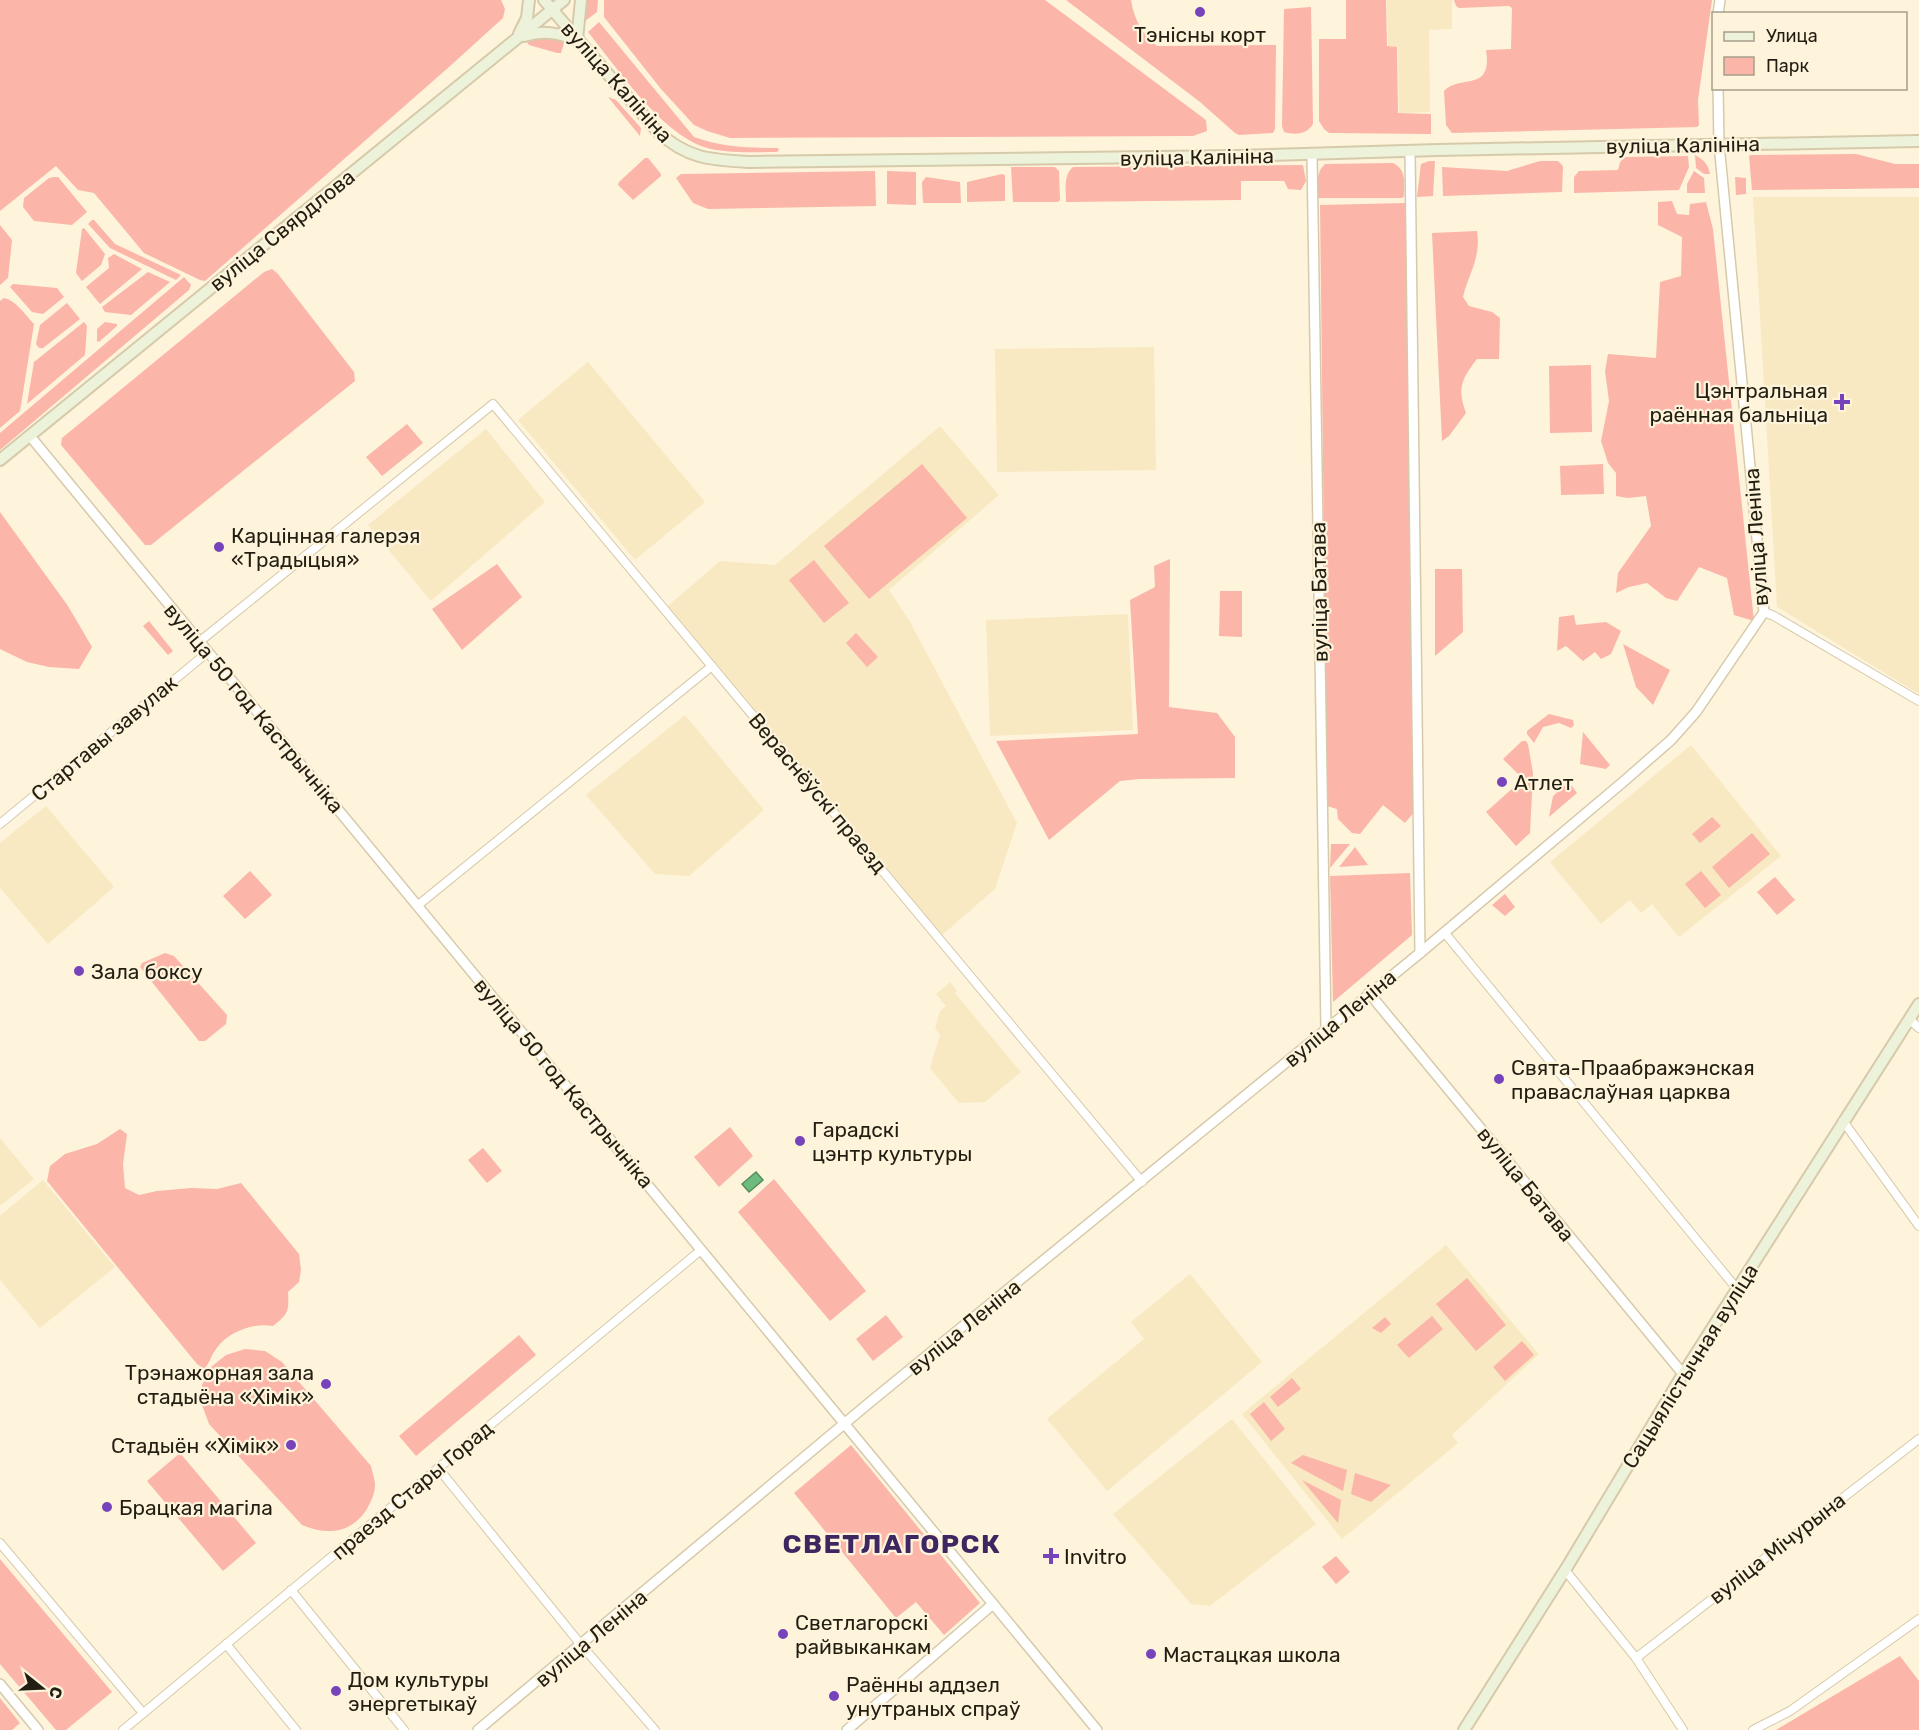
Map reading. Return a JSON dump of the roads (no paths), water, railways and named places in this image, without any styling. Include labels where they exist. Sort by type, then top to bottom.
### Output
[{"type":"main road","points":[[518,38],[527,18],[529,0]]},
{"type":"main road","name":"вуліца Калініна","points":[[544,0],[668,141],[693,155],[712,160],[749,162],[996,160],[1919,141]]},
{"type":"main road","name":"вуліца Свярдлова","points":[[0,460],[564,0]]},
{"type":"main road","points":[[518,38],[540,31],[560,34],[577,40],[581,0]]},
{"type":"main road","name":"Сацыялістычная вуліца","points":[[1464,1730],[1565,1570],[1683,1374],[1919,1004]]},
{"type":"street","name":"вуліца Леніна","points":[[478,1730],[582,1646],[845,1424],[1444,932],[1623,782],[1671,740],[1696,712],[1764,612],[1719,144],[1718,90]]},
{"type":"street","points":[[1410,151],[1420,952]]},
{"type":"street","name":"вуліца Батава","points":[[1312,155],[1326,1029]]},
{"type":"street","name":"Вераснёўскі праезд","points":[[199,642],[493,404],[1142,1182]]},
{"type":"street","name":"вуліца 50 год Кастрычніка","points":[[30,436],[1097,1730]]},
{"type":"street","points":[[1764,612],[1919,701]]},
{"type":"street","name":"Стартавы завулак","points":[[0,824],[208,652]]},
{"type":"street","points":[[417,906],[712,666]]},
{"type":"street","points":[[1444,932],[1737,1289]]},
{"type":"street","name":"вуліца Батава","points":[[1369,993],[1683,1374]]},
{"type":"street","points":[[1909,1019],[1919,1028]]},
{"type":"street","points":[[1843,1121],[1919,1226]]},
{"type":"street","name":"праезд Стары Горад","points":[[123,1730],[701,1250]]},
{"type":"street","name":"вуліца Мічурына","points":[[1636,1658],[1919,1439]]},
{"type":"street","points":[[438,1468],[582,1646],[655,1730]]},
{"type":"street","points":[[0,1543],[143,1713]]},
{"type":"street","points":[[1565,1570],[1636,1658],[1683,1730]]},
{"type":"street","points":[[291,1590],[404,1730]]},
{"type":"street","points":[[847,1730],[993,1604]]},
{"type":"street","points":[[1753,1730],[1790,1711],[1919,1619]]},
{"type":"street","points":[[226,1644],[296,1730]]},
{"type":"street","points":[[0,1684],[38,1730]]},
{"type":"place","name":"Тэнісны корт","points":[[1200,12]]},
{"type":"place","name":"Цэнтральная раённая бальніца","points":[[1842,402]]},
{"type":"place","name":"Карцінная галерэя «Традыцыя»","points":[[219,547]]},
{"type":"place","name":"Атлет","points":[[1502,782]]},
{"type":"place","name":"Зала боксу","points":[[79,971]]},
{"type":"place","name":"Свята-Праабражэнская праваслаўная царква","points":[[1499,1079]]},
{"type":"place","name":"Гарадскі цэнтр культуры","points":[[800,1141]]},
{"type":"place","name":"Трэнажорная зала стадыёна «Хімік»","points":[[326,1384]]},
{"type":"place","name":"Стадыён «Хімік»","points":[[291,1445]]},
{"type":"place","name":"Брацкая магіла","points":[[107,1507]]},
{"type":"place","name":"Invitro","points":[[1051,1556]]},
{"type":"place","name":"Светлагорскі райвыканкам","points":[[783,1634]]},
{"type":"place","name":"Мастацкая школа","points":[[1151,1654]]},
{"type":"place","name":"Дом культуры энергетыкаў","points":[[336,1691]]},
{"type":"place","name":"Раённы аддзел унутраных спраў","points":[[834,1696]]},
{"type":"district","name":"СВЕТЛАГОРСК","points":[[892,1544]]}]
